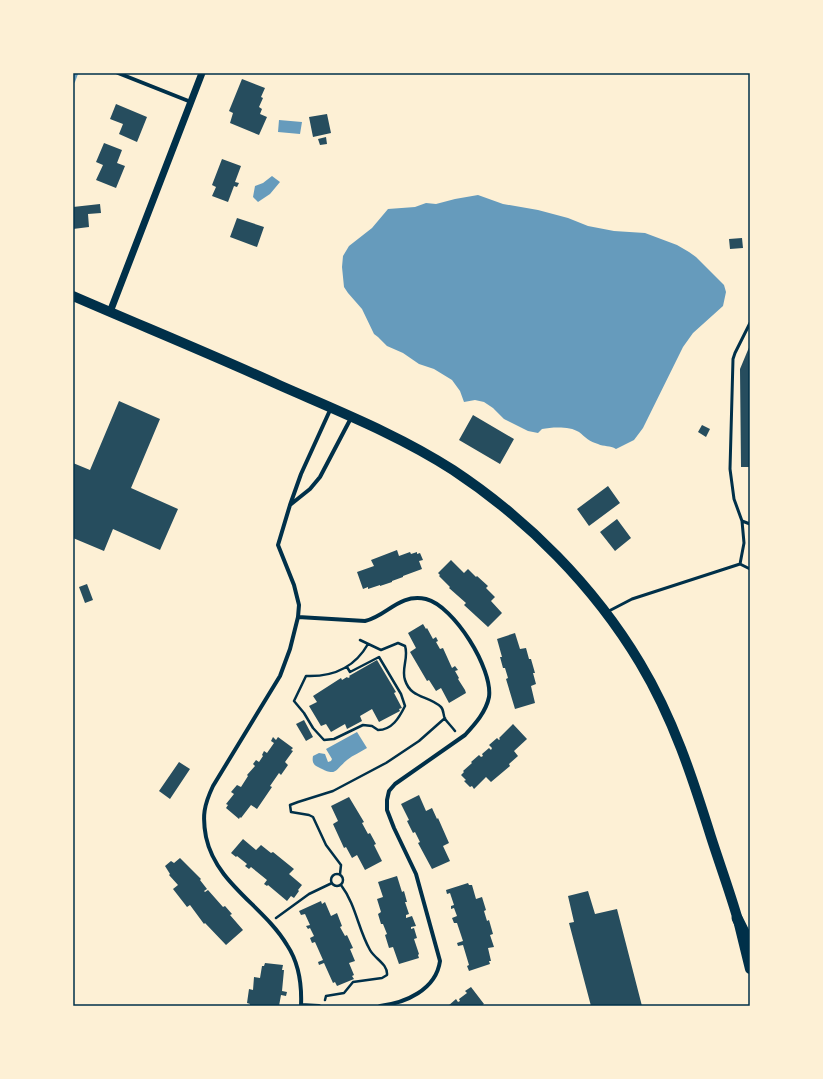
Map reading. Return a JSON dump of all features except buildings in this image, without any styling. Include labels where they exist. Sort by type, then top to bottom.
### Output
[{"type":"highway","points":[[738,918],[750,944]]},
{"type":"main road","points":[[73,296],[242,368],[352,417],[421,451],[452,470],[512,514],[558,557],[584,585],[606,613],[640,662],[671,723],[684,755],[738,918],[750,969]]},
{"type":"street","points":[[118,73],[191,102]]},
{"type":"street","points":[[110,312],[202,73]]},
{"type":"street","points":[[319,1006],[301,1005],[301,986],[297,964],[287,944],[270,922],[228,880],[215,861],[209,850],[204,824],[204,812],[212,786],[280,676],[290,649],[298,616],[299,605],[297,595],[278,545],[301,474],[331,408]]},
{"type":"street","points":[[290,505],[310,489],[320,477],[352,417]]},
{"type":"street","points":[[298,616],[365,621],[379,616],[399,602],[412,598],[426,599],[440,606],[450,614],[467,636],[481,662],[490,687],[489,698],[484,710],[472,726],[460,738],[395,784],[389,791],[387,800],[390,819],[416,874],[440,961],[439,969],[424,989],[404,1001],[380,1006]]},
{"type":"lane","points":[[740,564],[744,543],[742,521],[734,499],[730,469],[733,362],[734,353],[750,323]]},
{"type":"lane","points":[[742,521],[750,524]]},
{"type":"lane","points":[[606,613],[632,599],[740,564],[750,569]]},
{"type":"path","points":[[360,640],[381,650],[398,643],[405,646],[407,654],[404,672],[405,680],[416,695],[432,701],[443,709],[445,718],[460,738]]},
{"type":"path","points":[[346,667],[350,672],[379,657],[401,694],[405,706],[392,726],[387,729],[378,730],[372,726],[363,725],[334,739],[324,740],[312,728],[304,713],[294,701],[306,676],[321,676],[346,667],[358,660],[368,644]]},
{"type":"path","points":[[340,874],[332,876],[330,881],[336,887],[341,885],[344,881],[340,874],[341,865],[326,845],[313,817],[291,812],[290,805],[333,791],[380,766],[419,742],[445,718]]},
{"type":"path","points":[[270,922],[304,897],[332,883]]},
{"type":"path","points":[[325,1006],[326,996],[344,993],[353,982],[382,978],[387,975],[387,969],[385,966],[372,954],[353,906],[347,893],[341,885]]},
{"type":"water","points":[[279,120],[302,122],[300,134],[278,132]]},
{"type":"water","points":[[272,176],[280,182],[270,194],[258,202],[253,197],[255,186],[263,183]]},
{"type":"water","points":[[478,195],[503,204],[538,210],[568,218],[588,226],[614,231],[645,233],[677,245],[689,252],[724,285],[726,292],[723,306],[693,333],[683,347],[643,428],[634,440],[616,449],[592,442],[579,432],[571,429],[546,428],[542,429],[538,433],[528,431],[504,419],[493,408],[484,402],[475,400],[464,402],[460,391],[452,380],[434,369],[419,364],[403,353],[387,346],[374,334],[362,309],[344,287],[342,267],[343,256],[349,246],[372,228],[388,209],[415,207],[426,203],[436,204]]},
{"type":"water","points":[[357,732],[367,748],[349,758],[337,770],[332,772],[324,770],[314,764],[313,756],[319,753],[325,754],[328,762],[331,761],[332,759],[326,749]]},
{"type":"waterway","points":[[73,81],[76,73]]}]
